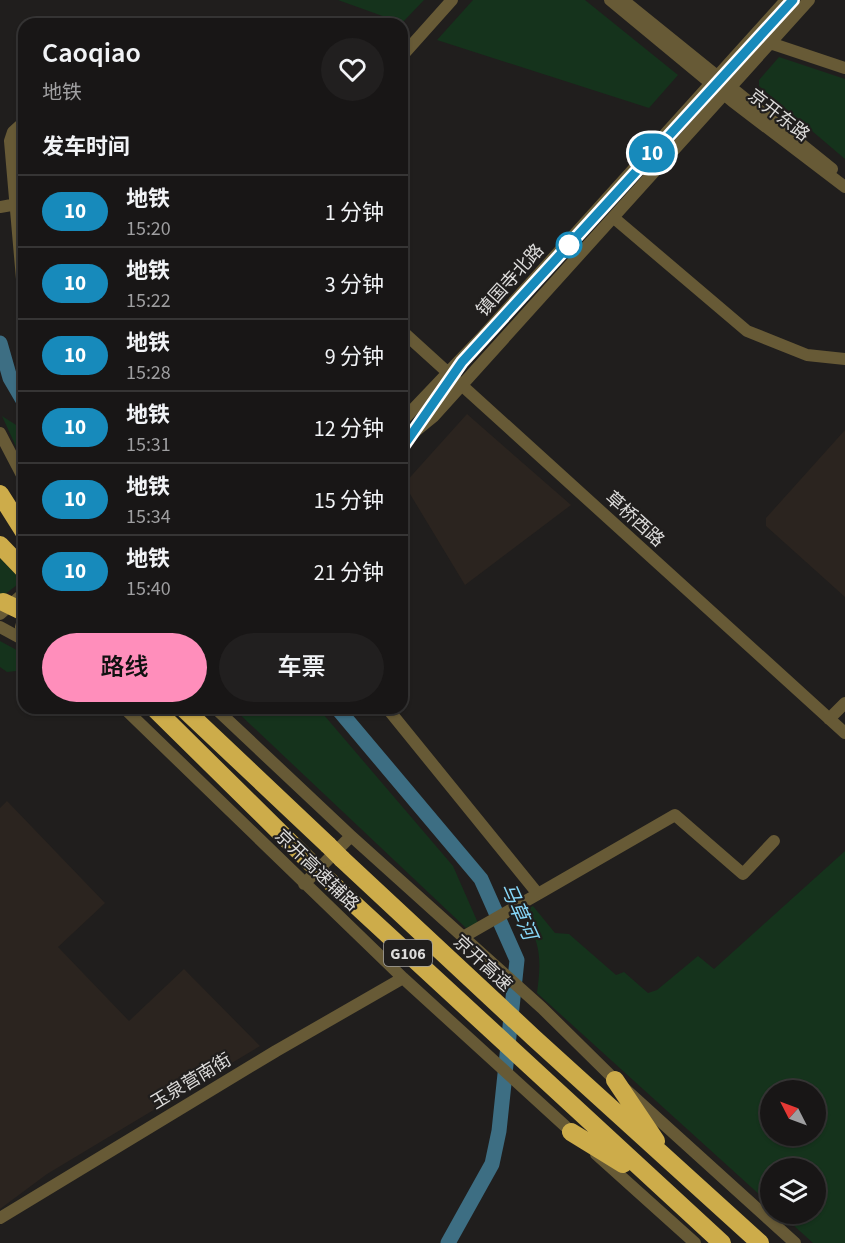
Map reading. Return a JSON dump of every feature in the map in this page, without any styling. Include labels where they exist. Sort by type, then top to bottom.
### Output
[{"type":"highway","points":[[0,494],[18,522]]},
{"type":"highway","points":[[0,515],[18,534]]},
{"type":"highway","points":[[0,545],[18,564]]},
{"type":"highway","points":[[1,605],[18,612]]},
{"type":"highway","name":"G106","points":[[160,714],[325,877],[722,1243]]},
{"type":"highway","name":"京开高速","points":[[189,714],[494,1002],[760,1243]]},
{"type":"highway","points":[[615,1080],[674,1167]]},
{"type":"highway","points":[[571,1132],[658,1185]]},
{"type":"street","points":[[408,49],[452,0]]},
{"type":"street","name":"京开东路","points":[[610,0],[714,80]]},
{"type":"street","name":"京开东路","points":[[623,0],[727,91],[845,187]]},
{"type":"street","name":"镇国寺北路","points":[[408,415],[448,374],[786,0]]},
{"type":"street","name":"镇国寺北路","points":[[408,437],[434,416],[809,0]]},
{"type":"street","points":[[770,43],[845,68]]},
{"type":"street","name":"京开东路","points":[[727,91],[845,179]]},
{"type":"street","points":[[18,127],[9,141],[9,206],[18,247]]},
{"type":"street","points":[[614,218],[747,331],[807,355],[845,359]]},
{"type":"street","name":"草桥西路","points":[[408,337],[845,733]]},
{"type":"street","points":[[0,433],[18,468]]},
{"type":"street","points":[[1,605],[18,596]]},
{"type":"street","points":[[0,627],[18,637]]},
{"type":"street","points":[[830,719],[845,703]]},
{"type":"street","name":"京开高速辅路","points":[[130,714],[403,978],[571,1132]]},
{"type":"street","points":[[221,714],[351,836],[542,1008],[615,1080],[795,1243]]},
{"type":"street","points":[[392,714],[538,894]]},
{"type":"street","points":[[463,937],[675,815],[743,874],[774,841]]},
{"type":"street","points":[[304,884],[351,836]]},
{"type":"street","name":"玉泉营南街","points":[[0,1218],[276,1051],[403,978]]},
{"type":"street","points":[[571,1132],[695,1243]]},
{"type":"shaded area","points":[[467,414],[571,505],[465,585],[408,491],[408,480]]},
{"type":"shaded area","points":[[845,430],[845,597],[766,526],[766,518]]},
{"type":"shaded area","points":[[7,801],[105,903],[58,947],[129,1021],[184,969],[260,1046],[47,1174],[0,1209],[0,808]]},
{"type":"green space","points":[[338,0],[424,0],[407,18],[388,18]]},
{"type":"green space","points":[[473,0],[585,0],[678,75],[649,108],[437,40]]},
{"type":"green space","points":[[779,57],[845,79],[845,159],[759,86],[759,80]]},
{"type":"green space","points":[[2,416],[18,426],[18,451]]},
{"type":"green space","points":[[0,558],[18,577],[18,584],[4,595],[0,594]]},
{"type":"green space","points":[[0,641],[18,651],[18,673],[7,672],[0,667]]},
{"type":"green space","points":[[239,714],[323,714],[453,866],[478,923],[466,928]]},
{"type":"green space","points":[[845,851],[845,1243],[813,1243],[792,1224],[826,1224],[826,1158],[760,1158],[760,1195],[537,993],[538,950],[523,911],[533,906],[555,933],[569,934],[616,975],[624,972],[648,993],[657,990],[698,956],[714,969]]},
{"type":"waterway","name":"马草河","points":[[0,343],[10,378],[18,392]]},
{"type":"waterway","name":"马草河","points":[[342,714],[481,879],[517,960],[499,1131],[492,1164],[448,1243]]},
{"type":"metro line","name":"10","points":[[408,439],[462,362],[793,0]]}]
